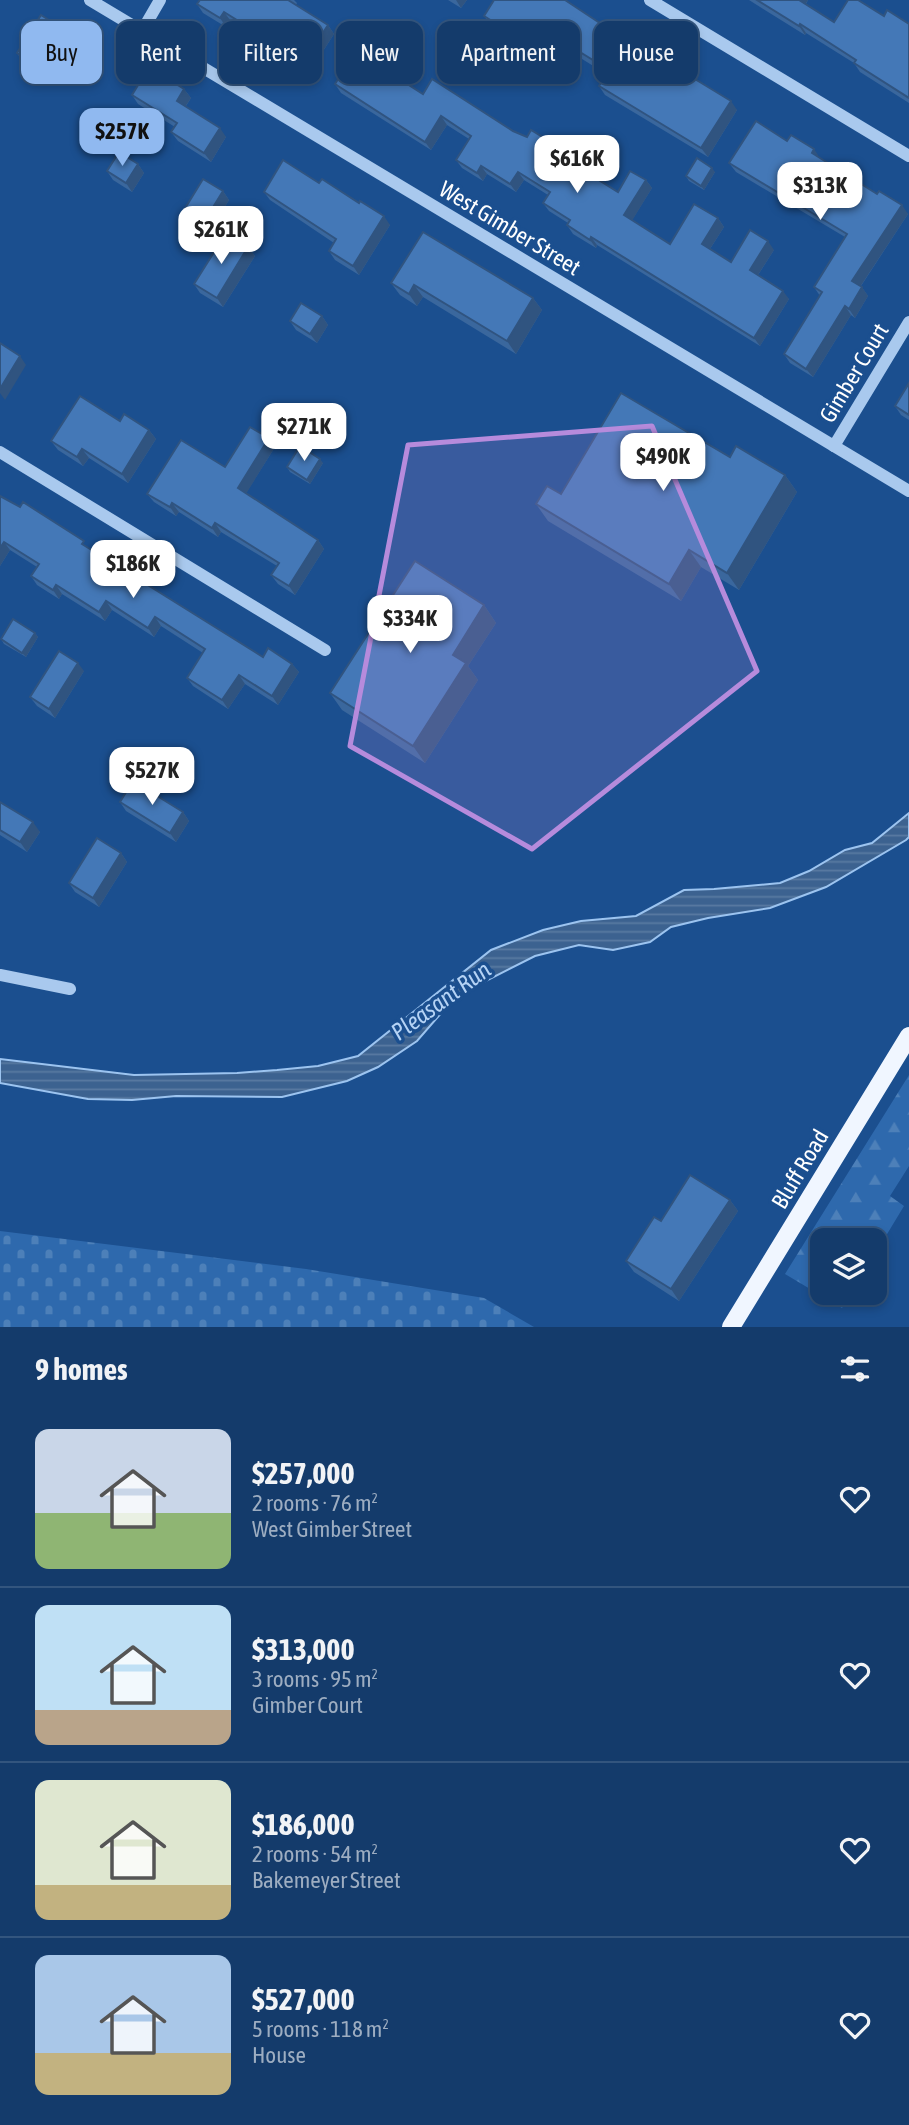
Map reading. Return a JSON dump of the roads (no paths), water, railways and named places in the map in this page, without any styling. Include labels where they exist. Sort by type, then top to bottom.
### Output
[{"type":"main road","name":"Bluff Road","points":[[731,1327],[909,1036]]},
{"type":"street","name":"West Gimber Street","points":[[90,0],[125,21]]},
{"type":"street","points":[[148,21],[160,0]]},
{"type":"street","points":[[650,0],[909,156]]},
{"type":"street","name":"West Gimber Street","points":[[205,69],[909,491]]},
{"type":"street","name":"Gimber Court","points":[[834,446],[909,322]]},
{"type":"street","points":[[0,453],[325,650]]},
{"type":"street","points":[[0,975],[70,989]]},
{"type":"water","name":"Pleasant Run","points":[[909,813],[909,837],[906,840],[826,887],[770,908],[671,927],[650,942],[613,950],[579,945],[535,956],[468,990],[443,1011],[417,1041],[378,1067],[347,1081],[282,1097],[176,1096],[132,1100],[88,1099],[0,1083],[0,1059],[134,1075],[277,1070],[318,1066],[358,1056],[491,950],[543,930],[581,921],[636,916],[684,890],[780,883],[809,871],[845,850],[872,843]]}]
